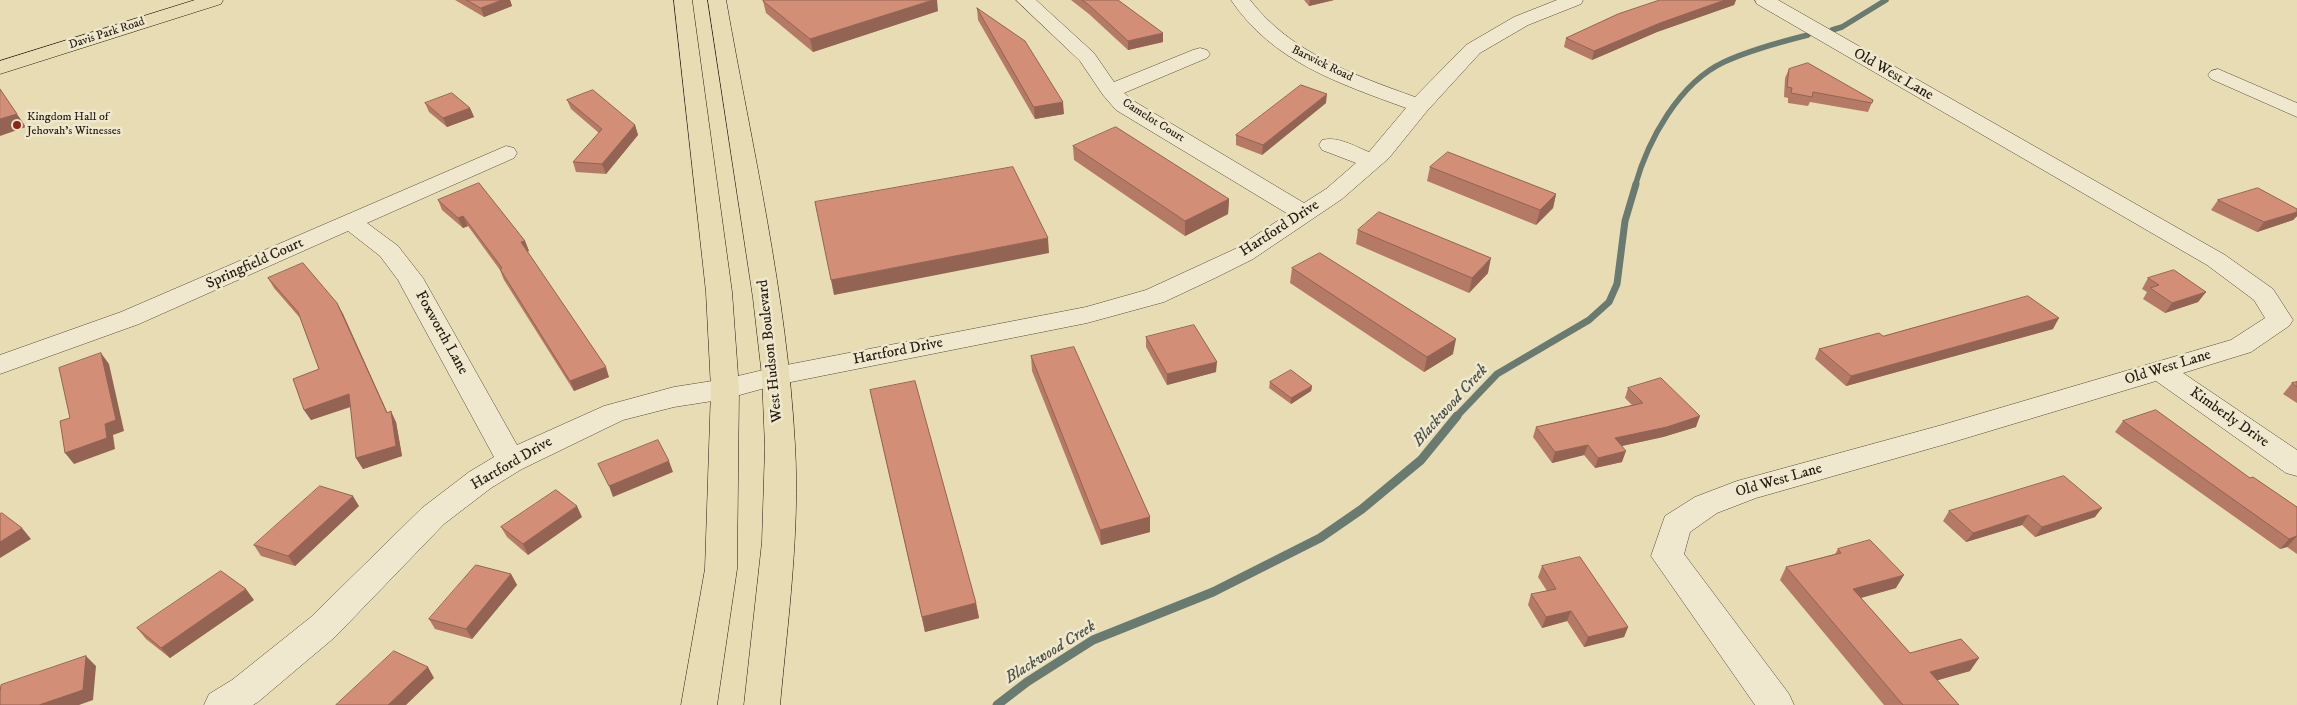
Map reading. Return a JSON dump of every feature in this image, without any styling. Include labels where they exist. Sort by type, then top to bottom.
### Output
[{"type":"main road","name":"Davis Park Road","points":[[0,68],[214,0]]},
{"type":"main road","points":[[683,0],[717,274],[725,389],[721,570],[699,705]]},
{"type":"main road","name":"West Hudson Boulevard","points":[[717,0],[766,298],[776,376],[780,447],[778,542],[762,705]]},
{"type":"street","name":"Camelot Court","points":[[1025,0],[1086,57],[1110,92],[1124,104],[1304,213]]},
{"type":"street","name":"Barwick Road","points":[[1240,0],[1256,20],[1288,48],[1368,87],[1419,106]]},
{"type":"street","name":"Old West Lane","points":[[1764,0],[2216,260],[2264,295],[2280,320],[2241,346],[1944,435],[1748,489],[1706,505],[1676,525],[1667,556],[1776,705]]},
{"type":"street","name":"Hartford Drive","points":[[222,705],[245,691],[323,627],[433,516],[480,480],[511,461],[614,413],[674,397],[725,389],[776,376],[1087,315],[1130,304],[1162,292],[1244,254],[1334,194],[1372,161],[1419,106],[1473,49],[1521,21],[1561,2]]},
{"type":"street","points":[[1110,92],[1200,54]]},
{"type":"street","points":[[2218,75],[2297,110]]},
{"type":"street","points":[[1330,145],[1372,161]]},
{"type":"street","name":"Springfield Court","points":[[0,365],[130,318],[506,152]]},
{"type":"street","name":"Foxworth Lane","points":[[351,222],[389,251],[410,278],[511,461]]},
{"type":"street","name":"Kimberly Drive","points":[[2161,371],[2297,465]]},
{"type":"building","points":[[467,0],[502,0],[481,8]]},
{"type":"building","points":[[933,0],[810,39],[763,1]]},
{"type":"building","points":[[1082,0],[1118,0],[1163,33],[1128,41]]},
{"type":"building","points":[[1660,0],[1725,0],[1660,23],[1594,51],[1566,38],[1618,14]]},
{"type":"building","points":[[977,8],[1025,41],[1063,102],[1034,107]]},
{"type":"building","points":[[1808,63],[1873,100],[1872,103],[1813,92],[1812,97],[1791,93],[1792,88],[1787,87],[1789,69]]},
{"type":"building","points":[[1301,85],[1327,94],[1263,145],[1236,135]]},
{"type":"building","points":[[0,89],[17,114],[0,119]]},
{"type":"building","points":[[593,90],[635,125],[602,164],[573,162],[602,129],[567,100]]},
{"type":"building","points":[[452,93],[470,108],[443,118],[425,103]]},
{"type":"building","points":[[1116,127],[1229,199],[1185,221],[1073,146]]},
{"type":"building","points":[[1448,152],[1556,194],[1540,210],[1430,167]]},
{"type":"building","points":[[1013,167],[1048,238],[831,280],[815,202]]},
{"type":"building","points":[[479,183],[525,241],[521,242],[606,367],[570,381],[500,269],[502,268],[463,216],[458,218],[438,200]]},
{"type":"building","points":[[2258,188],[2297,209],[2297,212],[2264,222],[2218,200]]},
{"type":"building","points":[[1379,212],[1491,258],[1472,278],[1358,230]]},
{"type":"building","points":[[1320,253],[1456,339],[1427,357],[1292,268]]},
{"type":"building","points":[[303,263],[337,303],[387,413],[391,411],[396,446],[356,458],[349,394],[304,410],[293,379],[319,369],[298,312],[268,278]]},
{"type":"building","points":[[2174,270],[2206,292],[2172,303],[2150,288],[2159,285],[2148,278]]},
{"type":"building","points":[[2028,296],[2059,318],[1851,376],[1819,349],[1879,333],[1883,336]]},
{"type":"building","points":[[1194,325],[1217,362],[1167,374],[1146,337]]},
{"type":"building","points":[[1074,347],[1150,517],[1100,530],[1031,356]]},
{"type":"building","points":[[101,353],[116,420],[105,424],[107,438],[65,453],[60,421],[70,418],[59,368]]},
{"type":"building","points":[[1291,370],[1312,386],[1291,398],[1270,382]]},
{"type":"building","points":[[1661,378],[1700,416],[1667,427],[1615,438],[1626,451],[1598,458],[1588,445],[1555,452],[1536,427],[1643,403],[1628,388]]},
{"type":"building","points":[[915,381],[976,603],[922,617],[870,390]]},
{"type":"building","points":[[2156,410],[2250,478],[2253,477],[2297,507],[2297,536],[2289,539],[2123,421]]},
{"type":"building","points":[[658,440],[669,461],[609,486],[598,464]]},
{"type":"building","points":[[2064,476],[2102,508],[2042,527],[2028,515],[1973,533],[1949,511]]},
{"type":"building","points":[[320,486],[353,496],[288,556],[254,545]]},
{"type":"building","points":[[556,490],[577,506],[523,544],[501,527]]},
{"type":"building","points":[[2,513],[22,528],[0,542],[0,514]]},
{"type":"building","points":[[1870,540],[1904,575],[1853,589],[1910,653],[1961,639],[1979,658],[1930,672],[1959,705],[1903,705],[1786,567],[1841,553],[1838,549]]},
{"type":"building","points":[[1580,557],[1628,627],[1588,637],[1571,611],[1546,617],[1531,594],[1556,589],[1542,566]]},
{"type":"building","points":[[476,565],[511,574],[466,629],[429,619]]},
{"type":"building","points":[[221,571],[246,589],[161,648],[137,628]]},
{"type":"building","points":[[394,651],[428,667],[388,705],[336,705]]},
{"type":"building","points":[[86,656],[83,690],[39,705],[0,705],[1,685]]},
{"type":"waterway","name":"Blackwood Creek","points":[[1832,30],[1842,27],[1886,0]]},
{"type":"waterway","name":"Blackwood Creek","points":[[1635,186],[1648,150],[1657,132],[1679,98],[1693,84],[1708,71],[1724,62],[1765,47],[1808,35]]},
{"type":"waterway","name":"Blackwood Creek","points":[[1456,417],[1497,374],[1589,320],[1609,302],[1617,284],[1625,221],[1636,184]]},
{"type":"waterway","name":"Blackwood Creek","points":[[997,705],[1027,682],[1093,640],[1213,592],[1320,538],[1362,509],[1421,460],[1457,416]]},
{"type":"place","name":"Kingdom Hall of Jehovah’s Witnesses","points":[[17,125]]}]
